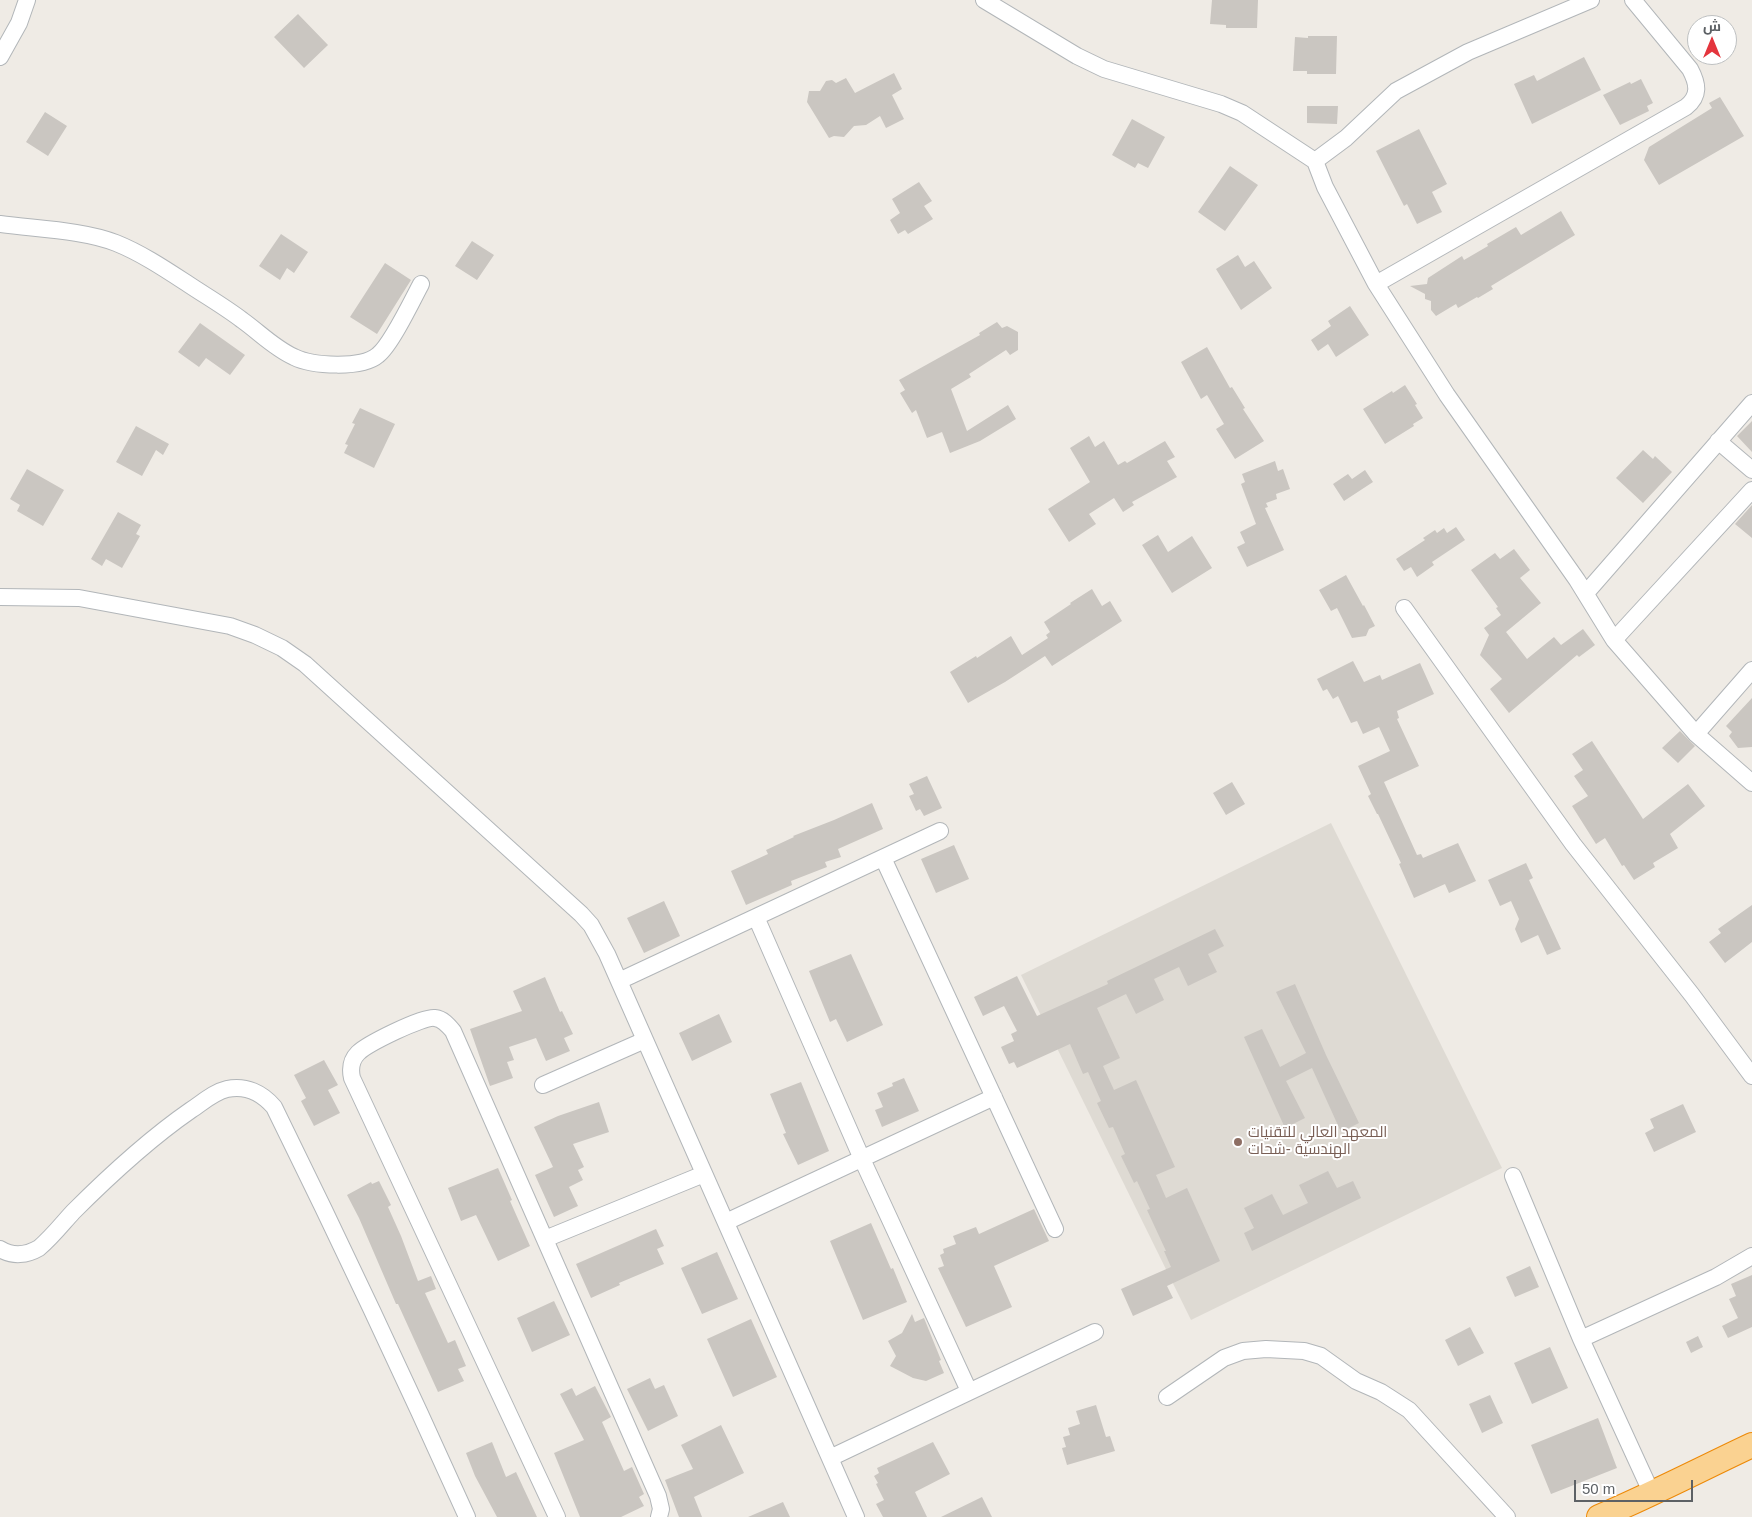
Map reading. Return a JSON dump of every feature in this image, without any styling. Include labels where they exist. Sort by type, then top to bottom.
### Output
[{"type":"highway","points":[[1599,1517],[1652,1494],[1752,1445]]},
{"type":"street","points":[[0,57],[19,23],[27,0]]},
{"type":"street","points":[[984,0],[1078,56],[1104,69],[1221,104],[1242,113],[1315,161],[1325,187],[1376,284],[1448,396],[1586,594],[1614,640],[1696,734],[1752,783]]},
{"type":"street","points":[[1315,161],[1346,138],[1396,91],[1468,52],[1591,0]]},
{"type":"street","points":[[1376,284],[1677,112],[1694,100],[1696,89],[1694,76],[1690,69],[1633,0]]},
{"type":"street","points":[[0,224],[62,231],[115,242],[169,272],[206,296],[241,319],[279,349],[307,362],[339,365],[368,360],[378,355],[388,343],[421,284]]},
{"type":"street","points":[[1586,594],[1752,403]]},
{"type":"street","points":[[1718,441],[1752,470]]},
{"type":"street","points":[[1614,640],[1752,490]]},
{"type":"street","points":[[0,597],[79,598],[230,626],[282,648],[305,664],[571,903],[591,925],[600,939],[856,1517]]},
{"type":"street","points":[[1404,608],[1573,844],[1692,995],[1752,1076]]},
{"type":"street","points":[[1696,734],[1752,670]]},
{"type":"street","points":[[619,981],[940,831]]},
{"type":"street","points":[[883,858],[1055,1229]]},
{"type":"street","points":[[756,917],[862,1159],[970,1392]]},
{"type":"street","points":[[557,1517],[352,1078],[352,1064],[358,1052],[421,1020],[435,1018],[448,1025],[453,1031],[661,1503],[659,1517]]},
{"type":"street","points":[[543,1085],[645,1040]]},
{"type":"street","points":[[0,1249],[18,1255],[33,1252],[39,1248],[72,1213],[130,1158],[217,1092],[242,1088],[260,1094],[274,1107],[393,1354],[467,1517]]},
{"type":"street","points":[[726,1222],[994,1097]]},
{"type":"street","points":[[545,1239],[704,1174]]},
{"type":"street","points":[[1513,1176],[1581,1339],[1652,1494]]},
{"type":"street","points":[[1581,1339],[1716,1277],[1752,1256]]},
{"type":"street","points":[[830,1458],[1095,1332]]},
{"type":"street","points":[[1167,1397],[1224,1358],[1243,1351],[1266,1349],[1304,1351],[1321,1356],[1356,1381],[1381,1392],[1409,1410],[1507,1517]]},
{"type":"shaded area","points":[[1331,823],[1502,1168],[1191,1320],[1021,975]]},
{"type":"building","points":[[1212,0],[1258,0],[1257,28],[1226,28],[1226,25],[1210,24]]},
{"type":"building","points":[[298,14],[328,45],[304,68],[274,37]]},
{"type":"building","points":[[1308,36],[1337,36],[1336,74],[1307,74],[1307,71],[1293,71],[1295,37],[1308,38]]},
{"type":"building","points":[[1584,57],[1601,90],[1532,124],[1514,84],[1534,75],[1537,81]]},
{"type":"building","points":[[894,73],[902,89],[892,95],[904,119],[886,128],[880,116],[866,125],[854,126],[844,137],[834,136],[829,138],[807,102],[809,91],[820,91],[826,81],[832,80],[836,83],[846,78],[855,93]]},
{"type":"building","points":[[1641,79],[1653,103],[1647,106],[1649,111],[1620,125],[1603,95],[1630,82],[1631,84]]},
{"type":"building","points":[[1720,97],[1744,136],[1659,185],[1644,160],[1649,147],[1712,108],[1709,103]]},
{"type":"building","points":[[1307,106],[1338,106],[1337,124],[1307,123]]},
{"type":"building","points":[[45,112],[67,126],[48,156],[26,142]]},
{"type":"building","points":[[1132,119],[1165,137],[1148,168],[1138,163],[1135,168],[1112,155]]},
{"type":"building","points":[[1419,129],[1447,184],[1432,192],[1442,212],[1417,224],[1407,204],[1404,206],[1376,151]]},
{"type":"building","points":[[1230,166],[1258,185],[1225,231],[1198,212]]},
{"type":"building","points":[[919,182],[932,201],[924,206],[933,219],[908,234],[905,230],[898,234],[890,220],[900,213],[892,199]]},
{"type":"building","points":[[1561,211],[1575,235],[1491,286],[1493,289],[1458,308],[1456,304],[1436,316],[1431,310],[1431,301],[1425,299],[1425,294],[1410,286],[1427,284],[1428,278],[1462,256],[1464,260],[1516,227],[1521,235]]},
{"type":"building","points":[[281,234],[308,252],[294,273],[287,268],[280,280],[259,266]]},
{"type":"building","points":[[472,241],[494,255],[477,280],[455,266]]},
{"type":"building","points":[[1238,255],[1245,267],[1254,261],[1272,288],[1241,310],[1216,269]]},
{"type":"building","points":[[385,263],[411,280],[377,334],[350,317]]},
{"type":"building","points":[[1350,306],[1369,335],[1336,357],[1328,344],[1318,351],[1311,340],[1331,326],[1328,321]]},
{"type":"building","points":[[997,322],[1002,328],[1007,326],[1018,332],[1018,350],[1010,355],[1006,350],[969,374],[971,377],[951,389],[967,431],[1008,405],[1016,419],[980,441],[950,453],[942,432],[927,438],[916,410],[912,413],[900,393],[905,390],[899,380],[980,335],[979,333]]},
{"type":"building","points":[[200,323],[245,355],[230,375],[206,358],[199,367],[178,352]]},
{"type":"building","points":[[1207,347],[1230,388],[1232,387],[1245,408],[1243,409],[1264,441],[1235,459],[1216,429],[1224,424],[1207,395],[1201,399],[1181,362]]},
{"type":"building","points":[[1405,385],[1423,418],[1413,424],[1414,426],[1385,444],[1363,409]]},
{"type":"building","points":[[360,408],[395,424],[374,468],[344,453],[348,445],[345,444],[355,424],[352,423]]},
{"type":"building","points":[[1752,421],[1752,452],[1737,436]]},
{"type":"building","points":[[136,426],[169,444],[163,455],[156,450],[142,476],[116,462]]},
{"type":"building","points":[[1089,436],[1095,447],[1104,441],[1118,465],[1125,461],[1127,463],[1165,441],[1175,457],[1167,461],[1177,477],[1132,502],[1134,505],[1123,512],[1114,498],[1089,514],[1096,524],[1069,542],[1048,509],[1090,482],[1070,448]]},
{"type":"building","points":[[1643,450],[1653,459],[1655,456],[1672,472],[1643,503],[1616,478]]},
{"type":"building","points":[[1275,461],[1278,471],[1283,469],[1290,489],[1276,494],[1277,499],[1266,503],[1268,507],[1265,508],[1284,550],[1247,567],[1237,547],[1245,543],[1240,532],[1256,524],[1241,484],[1245,482],[1242,474]]},
{"type":"building","points":[[27,469],[64,490],[43,526],[17,511],[20,505],[10,499]]},
{"type":"building","points":[[1365,470],[1373,482],[1344,501],[1333,484],[1348,474],[1352,479]]},
{"type":"building","points":[[1752,505],[1752,538],[1735,524]]},
{"type":"building","points":[[118,512],[141,525],[136,534],[140,536],[122,568],[106,559],[102,566],[91,559]]},
{"type":"building","points":[[1456,527],[1465,540],[1432,562],[1434,565],[1417,577],[1411,567],[1404,571],[1396,559],[1425,540],[1423,538],[1435,530],[1437,533],[1444,528],[1447,533]]},
{"type":"building","points":[[1158,535],[1168,552],[1192,536],[1212,568],[1172,593],[1142,545]]},
{"type":"building","points":[[1514,549],[1530,570],[1520,578],[1541,603],[1506,632],[1527,659],[1554,637],[1561,645],[1583,629],[1595,645],[1579,657],[1577,655],[1509,713],[1490,689],[1502,679],[1480,655],[1489,635],[1484,628],[1501,615],[1496,608],[1498,607],[1471,570],[1495,553],[1500,559]]},
{"type":"building","points":[[1346,575],[1375,626],[1369,629],[1366,636],[1352,638],[1337,608],[1331,611],[1319,590]]},
{"type":"building","points":[[1092,589],[1102,606],[1110,601],[1122,621],[1052,666],[1045,656],[968,703],[950,672],[976,656],[977,658],[1011,636],[1022,655],[1048,638],[1046,635],[1050,632],[1044,622]]},
{"type":"building","points":[[1353,661],[1364,682],[1380,675],[1382,680],[1420,663],[1434,694],[1397,711],[1399,718],[1397,719],[1419,766],[1384,782],[1417,855],[1421,854],[1423,858],[1458,843],[1476,881],[1449,893],[1445,884],[1414,898],[1399,864],[1401,863],[1368,796],[1371,794],[1358,766],[1390,751],[1379,727],[1363,734],[1357,721],[1351,723],[1338,696],[1333,699],[1327,689],[1323,691],[1317,679]]},
{"type":"building","points":[[1752,698],[1752,747],[1738,748],[1729,736],[1732,732],[1726,726]]},
{"type":"building","points":[[1680,731],[1695,746],[1678,763],[1662,748]]},
{"type":"building","points":[[1592,741],[1643,819],[1688,784],[1705,806],[1670,834],[1678,848],[1653,863],[1655,867],[1634,880],[1624,865],[1622,866],[1605,838],[1596,844],[1572,806],[1588,796],[1574,776],[1583,770],[1572,754]]},
{"type":"building","points":[[927,776],[942,808],[924,816],[920,809],[916,811],[909,796],[914,794],[909,784]]},
{"type":"building","points":[[1232,782],[1245,804],[1226,815],[1213,793]]},
{"type":"building","points":[[872,803],[883,829],[838,849],[841,857],[825,862],[827,867],[791,881],[792,885],[746,905],[731,871],[768,854],[766,850],[793,836]]},
{"type":"building","points":[[954,845],[969,879],[936,893],[921,859]]},
{"type":"building","points":[[1526,863],[1533,878],[1529,880],[1561,949],[1547,955],[1538,935],[1521,943],[1515,929],[1519,919],[1511,901],[1500,906],[1488,880]]},
{"type":"building","points":[[664,901],[680,936],[644,953],[627,918]]},
{"type":"building","points":[[1752,905],[1752,942],[1725,963],[1709,942],[1721,933],[1718,929]]},
{"type":"building","points":[[1215,929],[1224,946],[1208,954],[1217,972],[1188,986],[1179,967],[1154,979],[1164,1000],[1136,1014],[1126,994],[1097,1008],[1120,1058],[1103,1066],[1114,1090],[1136,1080],[1175,1167],[1156,1175],[1166,1198],[1187,1188],[1220,1261],[1167,1286],[1173,1298],[1133,1316],[1121,1289],[1171,1267],[1164,1251],[1166,1251],[1147,1210],[1150,1209],[1137,1181],[1134,1183],[1121,1156],[1125,1154],[1113,1127],[1109,1128],[1097,1103],[1101,1101],[1088,1072],[1083,1074],[1070,1044],[1017,1068],[1014,1062],[1009,1064],[1001,1047],[1014,1041],[1011,1034],[1017,1031],[1004,1006],[983,1016],[974,997],[1017,976],[1037,1016],[1108,984],[1107,981]]},
{"type":"building","points":[[851,954],[883,1025],[847,1042],[836,1019],[830,1022],[809,971]]},
{"type":"building","points":[[545,977],[560,1012],[562,1011],[573,1034],[564,1038],[570,1051],[546,1061],[536,1038],[509,1047],[514,1060],[507,1062],[513,1078],[490,1086],[470,1029],[522,1011],[513,991]]},
{"type":"building","points":[[1295,984],[1326,1055],[1359,1123],[1341,1132],[1312,1068],[1286,1081],[1305,1118],[1285,1128],[1244,1037],[1262,1029],[1280,1067],[1306,1053],[1276,992]]},
{"type":"building","points":[[719,1014],[732,1042],[692,1061],[679,1033]]},
{"type":"building","points":[[324,1060],[338,1085],[328,1090],[340,1113],[314,1126],[301,1101],[306,1098],[294,1075]]},
{"type":"building","points":[[904,1078],[919,1111],[882,1127],[875,1110],[883,1107],[877,1093],[893,1086],[892,1083]]},
{"type":"building","points":[[801,1082],[829,1151],[798,1165],[783,1134],[786,1133],[770,1094]]},
{"type":"building","points":[[599,1102],[609,1132],[573,1144],[584,1167],[578,1170],[583,1180],[569,1187],[578,1206],[554,1217],[535,1175],[553,1167],[534,1127],[558,1116]]},
{"type":"building","points":[[1683,1104],[1696,1132],[1654,1152],[1645,1133],[1654,1128],[1650,1119]]},
{"type":"building","points":[[498,1168],[530,1246],[498,1261],[476,1215],[461,1221],[448,1188]]},
{"type":"building","points":[[1328,1171],[1337,1188],[1353,1181],[1361,1198],[1252,1251],[1244,1233],[1254,1228],[1244,1208],[1272,1194],[1283,1215],[1308,1203],[1299,1185]]},
{"type":"building","points":[[379,1181],[391,1205],[388,1207],[418,1281],[431,1276],[436,1289],[425,1293],[448,1343],[455,1340],[466,1366],[458,1369],[464,1381],[438,1392],[347,1195],[371,1182],[372,1184]]},
{"type":"building","points":[[1034,1209],[1049,1241],[994,1266],[1012,1307],[966,1327],[938,1268],[944,1266],[940,1255],[944,1253],[943,1249],[956,1244],[953,1236],[976,1227],[979,1234]]},
{"type":"building","points":[[871,1223],[907,1302],[863,1320],[830,1241]]},
{"type":"building","points":[[656,1229],[664,1246],[657,1249],[664,1264],[619,1283],[620,1285],[591,1298],[576,1264]]},
{"type":"building","points":[[717,1252],[738,1299],[702,1314],[681,1268]]},
{"type":"building","points":[[1530,1266],[1539,1287],[1515,1297],[1506,1277]]},
{"type":"building","points":[[1752,1275],[1752,1327],[1728,1338],[1722,1326],[1738,1318],[1729,1299],[1736,1296],[1731,1284]]},
{"type":"building","points":[[554,1301],[570,1335],[532,1352],[517,1318]]},
{"type":"building","points":[[912,1314],[915,1322],[924,1318],[941,1360],[939,1361],[944,1373],[926,1381],[913,1378],[890,1366],[896,1356],[888,1341],[902,1333]]},
{"type":"building","points":[[751,1319],[777,1377],[733,1397],[707,1339]]},
{"type":"building","points":[[1470,1327],[1484,1353],[1458,1366],[1445,1340]]},
{"type":"building","points":[[1698,1336],[1703,1347],[1691,1353],[1686,1342]]},
{"type":"building","points":[[1550,1347],[1568,1388],[1532,1404],[1514,1363]]},
{"type":"building","points":[[650,1378],[655,1389],[664,1385],[678,1416],[648,1431],[627,1389]]},
{"type":"building","points":[[595,1386],[611,1417],[602,1422],[624,1471],[632,1467],[644,1494],[639,1497],[644,1506],[621,1517],[580,1517],[554,1453],[584,1440],[560,1394],[572,1388],[576,1396]]},
{"type":"building","points":[[1490,1395],[1503,1423],[1482,1433],[1469,1404]]},
{"type":"building","points":[[1096,1405],[1106,1437],[1110,1436],[1115,1451],[1067,1465],[1062,1448],[1066,1447],[1063,1437],[1070,1435],[1068,1428],[1080,1424],[1076,1411]]},
{"type":"building","points":[[1598,1418],[1617,1468],[1551,1494],[1531,1445]]},
{"type":"building","points":[[721,1425],[744,1473],[694,1497],[702,1517],[679,1517],[665,1480],[693,1469],[681,1445]]},
{"type":"building","points":[[492,1442],[506,1477],[516,1472],[537,1517],[497,1517],[475,1476],[466,1453]]},
{"type":"building","points":[[933,1442],[950,1474],[915,1492],[927,1517],[883,1517],[876,1504],[884,1500],[874,1476],[879,1473],[877,1468]]},
{"type":"building","points":[[982,1497],[992,1517],[941,1517]]},
{"type":"building","points":[[783,1502],[790,1517],[748,1517]]},
{"type":"place","name":"المعهد العالي للتقنيات الهندسية -شحات","points":[[1238,1142]]}]
